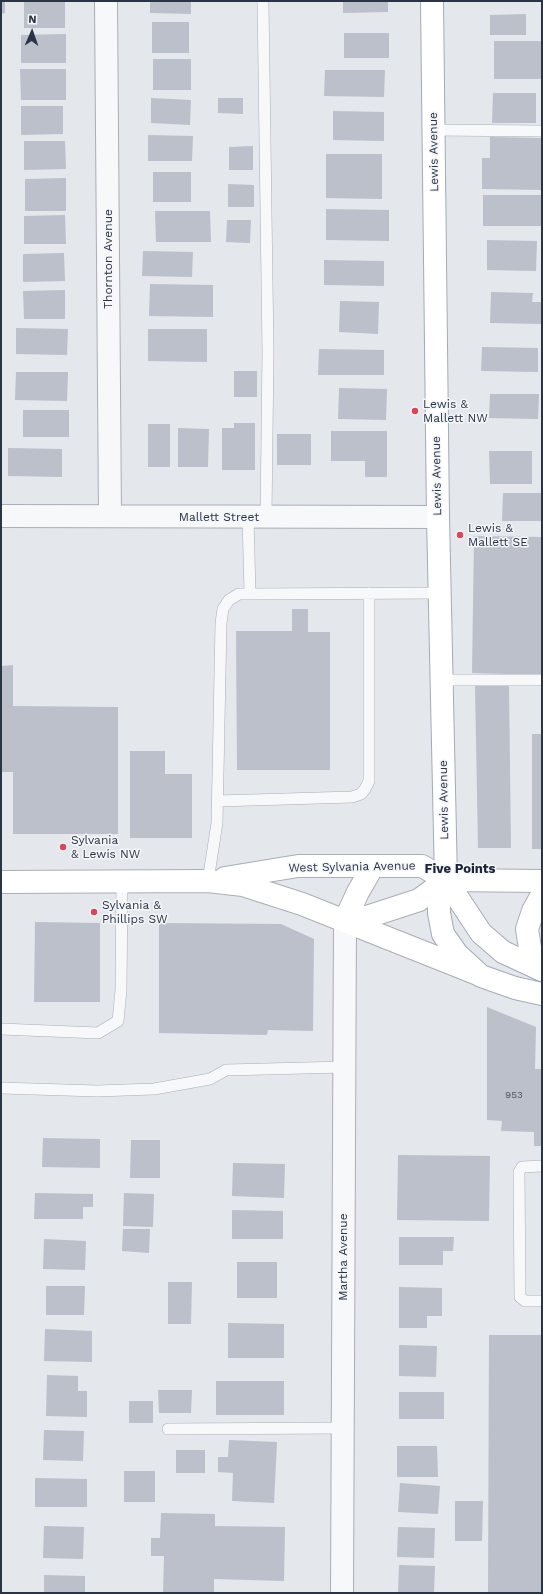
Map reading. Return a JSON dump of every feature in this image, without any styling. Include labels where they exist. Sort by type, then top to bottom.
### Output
[{"type":"main road","name":"Lewis Avenue","points":[[432,1],[438,518],[446,880]]},
{"type":"main road","name":"West Sylvania Avenue","points":[[208,881],[298,866],[422,866],[446,880],[542,882]]},
{"type":"main road","points":[[374,866],[358,892],[345,920],[481,976],[515,988],[542,994]]},
{"type":"main road","name":"West Sylvania Avenue","points":[[1,882],[208,881],[242,885],[302,904],[345,920],[370,916],[419,900],[446,880]]},
{"type":"main road","points":[[446,880],[481,933],[503,952],[541,970]]},
{"type":"main road","points":[[446,880],[439,899],[439,913],[443,934],[457,954],[481,976]]},
{"type":"main road","points":[[541,970],[530,948],[527,930],[533,911],[542,895]]},
{"type":"street","name":"Thornton Avenue","points":[[106,1],[110,516]]},
{"type":"street","name":"Mallett Street","points":[[1,516],[438,518]]},
{"type":"street","name":"Martha Avenue","points":[[342,1593],[345,920]]},
{"type":"lane","points":[[250,594],[257,517],[268,352],[263,1]]},
{"type":"lane","points":[[434,130],[542,131]]},
{"type":"lane","points":[[208,881],[218,823],[223,609],[229,600],[239,594],[440,592]]},
{"type":"lane","points":[[218,801],[352,797],[361,794],[365,790],[369,781],[369,593]]},
{"type":"lane","points":[[441,680],[542,680]]},
{"type":"lane","points":[[1,1029],[98,1033],[118,1021],[121,990],[122,882]]},
{"type":"lane","points":[[1,1088],[98,1091],[154,1089],[210,1079],[226,1070],[344,1067]]},
{"type":"lane","points":[[542,1166],[522,1167],[519,1172],[519,1187],[520,1297],[524,1301],[542,1301]]},
{"type":"lane","points":[[168,1429],[342,1428]]},
{"type":"building","points":[[1,1],[5,1],[5,13],[1,14]]},
{"type":"building","points":[[24,1],[65,1],[65,28],[24,28]]},
{"type":"building","points":[[150,1],[191,1],[191,14],[150,13]]},
{"type":"building","points":[[343,1],[388,1],[388,12],[343,13]]},
{"type":"building","points":[[526,14],[526,35],[490,35],[490,15]]},
{"type":"building","points":[[152,22],[189,22],[189,53],[152,53]]},
{"type":"building","points":[[344,33],[389,33],[389,58],[344,58]]},
{"type":"building","points":[[66,34],[66,63],[21,63],[21,35]]},
{"type":"building","points":[[494,41],[542,41],[542,79],[494,79]]},
{"type":"building","points":[[153,59],[191,59],[191,90],[153,90]]},
{"type":"building","points":[[20,69],[66,69],[66,100],[21,100]]},
{"type":"building","points":[[325,70],[385,70],[384,97],[324,96]]},
{"type":"building","points":[[493,93],[536,93],[536,123],[492,123]]},
{"type":"building","points":[[151,98],[191,100],[190,125],[151,123]]},
{"type":"building","points":[[218,98],[243,98],[243,114],[218,113]]},
{"type":"building","points":[[21,106],[63,106],[63,134],[21,135]]},
{"type":"building","points":[[333,111],[384,112],[384,141],[333,140]]},
{"type":"building","points":[[148,135],[193,136],[192,161],[148,161]]},
{"type":"building","points":[[490,137],[542,138],[542,190],[482,189],[482,158],[490,158]]},
{"type":"building","points":[[24,141],[65,141],[66,169],[24,170]]},
{"type":"building","points":[[253,146],[253,170],[229,170],[229,147]]},
{"type":"building","points":[[326,154],[382,154],[382,199],[326,198]]},
{"type":"building","points":[[153,172],[191,172],[191,202],[153,202]]},
{"type":"building","points":[[66,178],[66,211],[25,211],[25,179]]},
{"type":"building","points":[[228,184],[254,185],[254,207],[228,207]]},
{"type":"building","points":[[483,195],[542,195],[542,226],[483,226]]},
{"type":"building","points":[[326,209],[389,210],[389,241],[326,240]]},
{"type":"building","points":[[155,211],[210,211],[211,242],[156,242]]},
{"type":"building","points":[[65,215],[66,244],[24,244],[24,216]]},
{"type":"building","points":[[227,220],[251,220],[250,243],[226,242]]},
{"type":"building","points":[[487,240],[537,241],[536,271],[487,270]]},
{"type":"building","points":[[143,251],[193,252],[192,277],[142,276]]},
{"type":"building","points":[[64,253],[65,281],[23,282],[23,254]]},
{"type":"building","points":[[324,260],[384,261],[384,286],[324,285]]},
{"type":"building","points":[[150,284],[213,285],[213,317],[149,316]]},
{"type":"building","points":[[65,290],[65,319],[24,319],[23,291]]},
{"type":"building","points":[[491,292],[533,293],[532,302],[542,302],[542,324],[490,323]]},
{"type":"building","points":[[340,301],[379,302],[378,334],[339,332]]},
{"type":"building","points":[[16,328],[68,329],[67,355],[16,354]]},
{"type":"building","points":[[148,329],[207,329],[207,362],[148,361]]},
{"type":"building","points":[[482,347],[538,348],[538,372],[481,371]]},
{"type":"building","points":[[319,349],[384,350],[384,375],[318,375]]},
{"type":"building","points":[[234,371],[257,371],[257,397],[234,397]]},
{"type":"building","points":[[16,372],[68,372],[67,401],[15,400]]},
{"type":"building","points":[[339,388],[387,389],[386,420],[338,419]]},
{"type":"building","points":[[490,394],[539,394],[538,419],[489,418]]},
{"type":"building","points":[[23,410],[69,410],[69,437],[23,437]]},
{"type":"building","points":[[234,423],[255,423],[255,470],[222,470],[222,428],[234,428]]},
{"type":"building","points":[[148,424],[170,424],[170,467],[148,467]]},
{"type":"building","points":[[178,428],[209,429],[208,467],[178,467]]},
{"type":"building","points":[[331,431],[387,431],[387,477],[365,477],[365,461],[331,461]]},
{"type":"building","points":[[277,434],[311,434],[311,465],[277,465]]},
{"type":"building","points":[[8,448],[62,449],[62,477],[8,476]]},
{"type":"building","points":[[489,451],[532,451],[532,484],[490,484]]},
{"type":"building","points":[[503,493],[542,493],[542,521],[502,521]]},
{"type":"building","points":[[474,536],[542,537],[541,675],[472,673]]},
{"type":"building","points":[[292,609],[308,609],[308,632],[330,632],[330,770],[237,770],[236,631],[292,631]]},
{"type":"building","points":[[13,665],[13,706],[118,707],[118,834],[13,834],[13,772],[1,772],[1,666]]},
{"type":"building","points":[[509,685],[511,848],[478,848],[475,686]]},
{"type":"building","points":[[532,734],[542,734],[542,849],[532,849]]},
{"type":"building","points":[[130,751],[165,751],[165,774],[192,774],[192,838],[130,838]]},
{"type":"building","points":[[35,922],[100,923],[100,1002],[34,1002]]},
{"type":"building","points":[[159,923],[281,924],[314,939],[313,1031],[268,1030],[267,1035],[159,1033]]},
{"type":"building","points":[[487,1007],[536,1027],[535,1069],[542,1069],[542,1146],[534,1146],[534,1132],[501,1131],[502,1121],[487,1120]]},
{"type":"building","points":[[43,1138],[100,1139],[100,1168],[42,1167]]},
{"type":"building","points":[[131,1140],[160,1140],[160,1178],[130,1178]]},
{"type":"building","points":[[398,1155],[490,1156],[489,1221],[397,1220]]},
{"type":"building","points":[[233,1163],[285,1164],[284,1198],[232,1196]]},
{"type":"building","points":[[35,1193],[93,1194],[93,1207],[83,1207],[83,1219],[34,1219]]},
{"type":"building","points":[[124,1193],[154,1194],[153,1227],[123,1226]]},
{"type":"building","points":[[232,1210],[283,1211],[283,1239],[232,1239]]},
{"type":"building","points":[[123,1229],[150,1229],[149,1253],[122,1251]]},
{"type":"building","points":[[399,1237],[454,1237],[453,1251],[443,1251],[443,1265],[399,1265]]},
{"type":"building","points":[[44,1239],[86,1241],[85,1270],[43,1269]]},
{"type":"building","points":[[237,1262],[277,1262],[277,1298],[237,1298]]},
{"type":"building","points":[[168,1282],[192,1282],[191,1324],[168,1324]]},
{"type":"building","points":[[46,1286],[85,1286],[84,1315],[46,1315]]},
{"type":"building","points":[[399,1287],[442,1288],[442,1316],[427,1316],[427,1328],[399,1328]]},
{"type":"building","points":[[228,1323],[284,1324],[284,1358],[228,1358]]},
{"type":"building","points":[[45,1329],[92,1331],[92,1362],[44,1361]]},
{"type":"building","points":[[489,1335],[542,1335],[542,1593],[488,1593]]},
{"type":"building","points":[[399,1345],[437,1346],[436,1377],[399,1376]]},
{"type":"building","points":[[47,1375],[78,1376],[78,1391],[87,1391],[87,1417],[46,1416]]},
{"type":"building","points":[[216,1381],[284,1381],[284,1415],[216,1415]]},
{"type":"building","points":[[158,1390],[192,1390],[191,1413],[159,1413]]},
{"type":"building","points":[[399,1392],[444,1392],[444,1419],[399,1419]]},
{"type":"building","points":[[129,1401],[153,1401],[153,1423],[129,1423]]},
{"type":"building","points":[[44,1430],[84,1431],[83,1461],[43,1460]]},
{"type":"building","points":[[229,1440],[277,1442],[274,1503],[232,1501],[233,1473],[218,1472],[218,1457],[228,1457]]},
{"type":"building","points":[[397,1446],[437,1446],[438,1477],[397,1477]]},
{"type":"building","points":[[176,1450],[205,1450],[205,1473],[176,1473]]},
{"type":"building","points":[[124,1471],[155,1471],[155,1502],[124,1502]]},
{"type":"building","points":[[35,1478],[87,1479],[87,1507],[35,1507]]},
{"type":"building","points":[[400,1483],[440,1486],[438,1514],[398,1512]]},
{"type":"building","points":[[455,1501],[483,1501],[482,1541],[455,1541]]},
{"type":"building","points":[[161,1513],[215,1514],[215,1526],[285,1527],[284,1581],[214,1579],[214,1593],[163,1593],[164,1556],[151,1556],[151,1538],[160,1538]]},
{"type":"building","points":[[44,1526],[84,1527],[83,1559],[43,1558]]},
{"type":"building","points":[[398,1527],[435,1528],[434,1558],[397,1557]]},
{"type":"building","points":[[399,1565],[435,1566],[434,1593],[398,1593]]},
{"type":"building","points":[[44,1575],[85,1576],[85,1593],[44,1593]]},
{"type":"place","name":"Lewis & Mallett NW","points":[[415,411]]},
{"type":"place","name":"Lewis & Mallett SE","points":[[460,535]]},
{"type":"place","name":"Sylvania & Lewis NW","points":[[63,847]]},
{"type":"place","name":"Sylvania & Phillips SW","points":[[94,912]]},
{"type":"district","name":"Five Points","points":[[460,869]]}]
